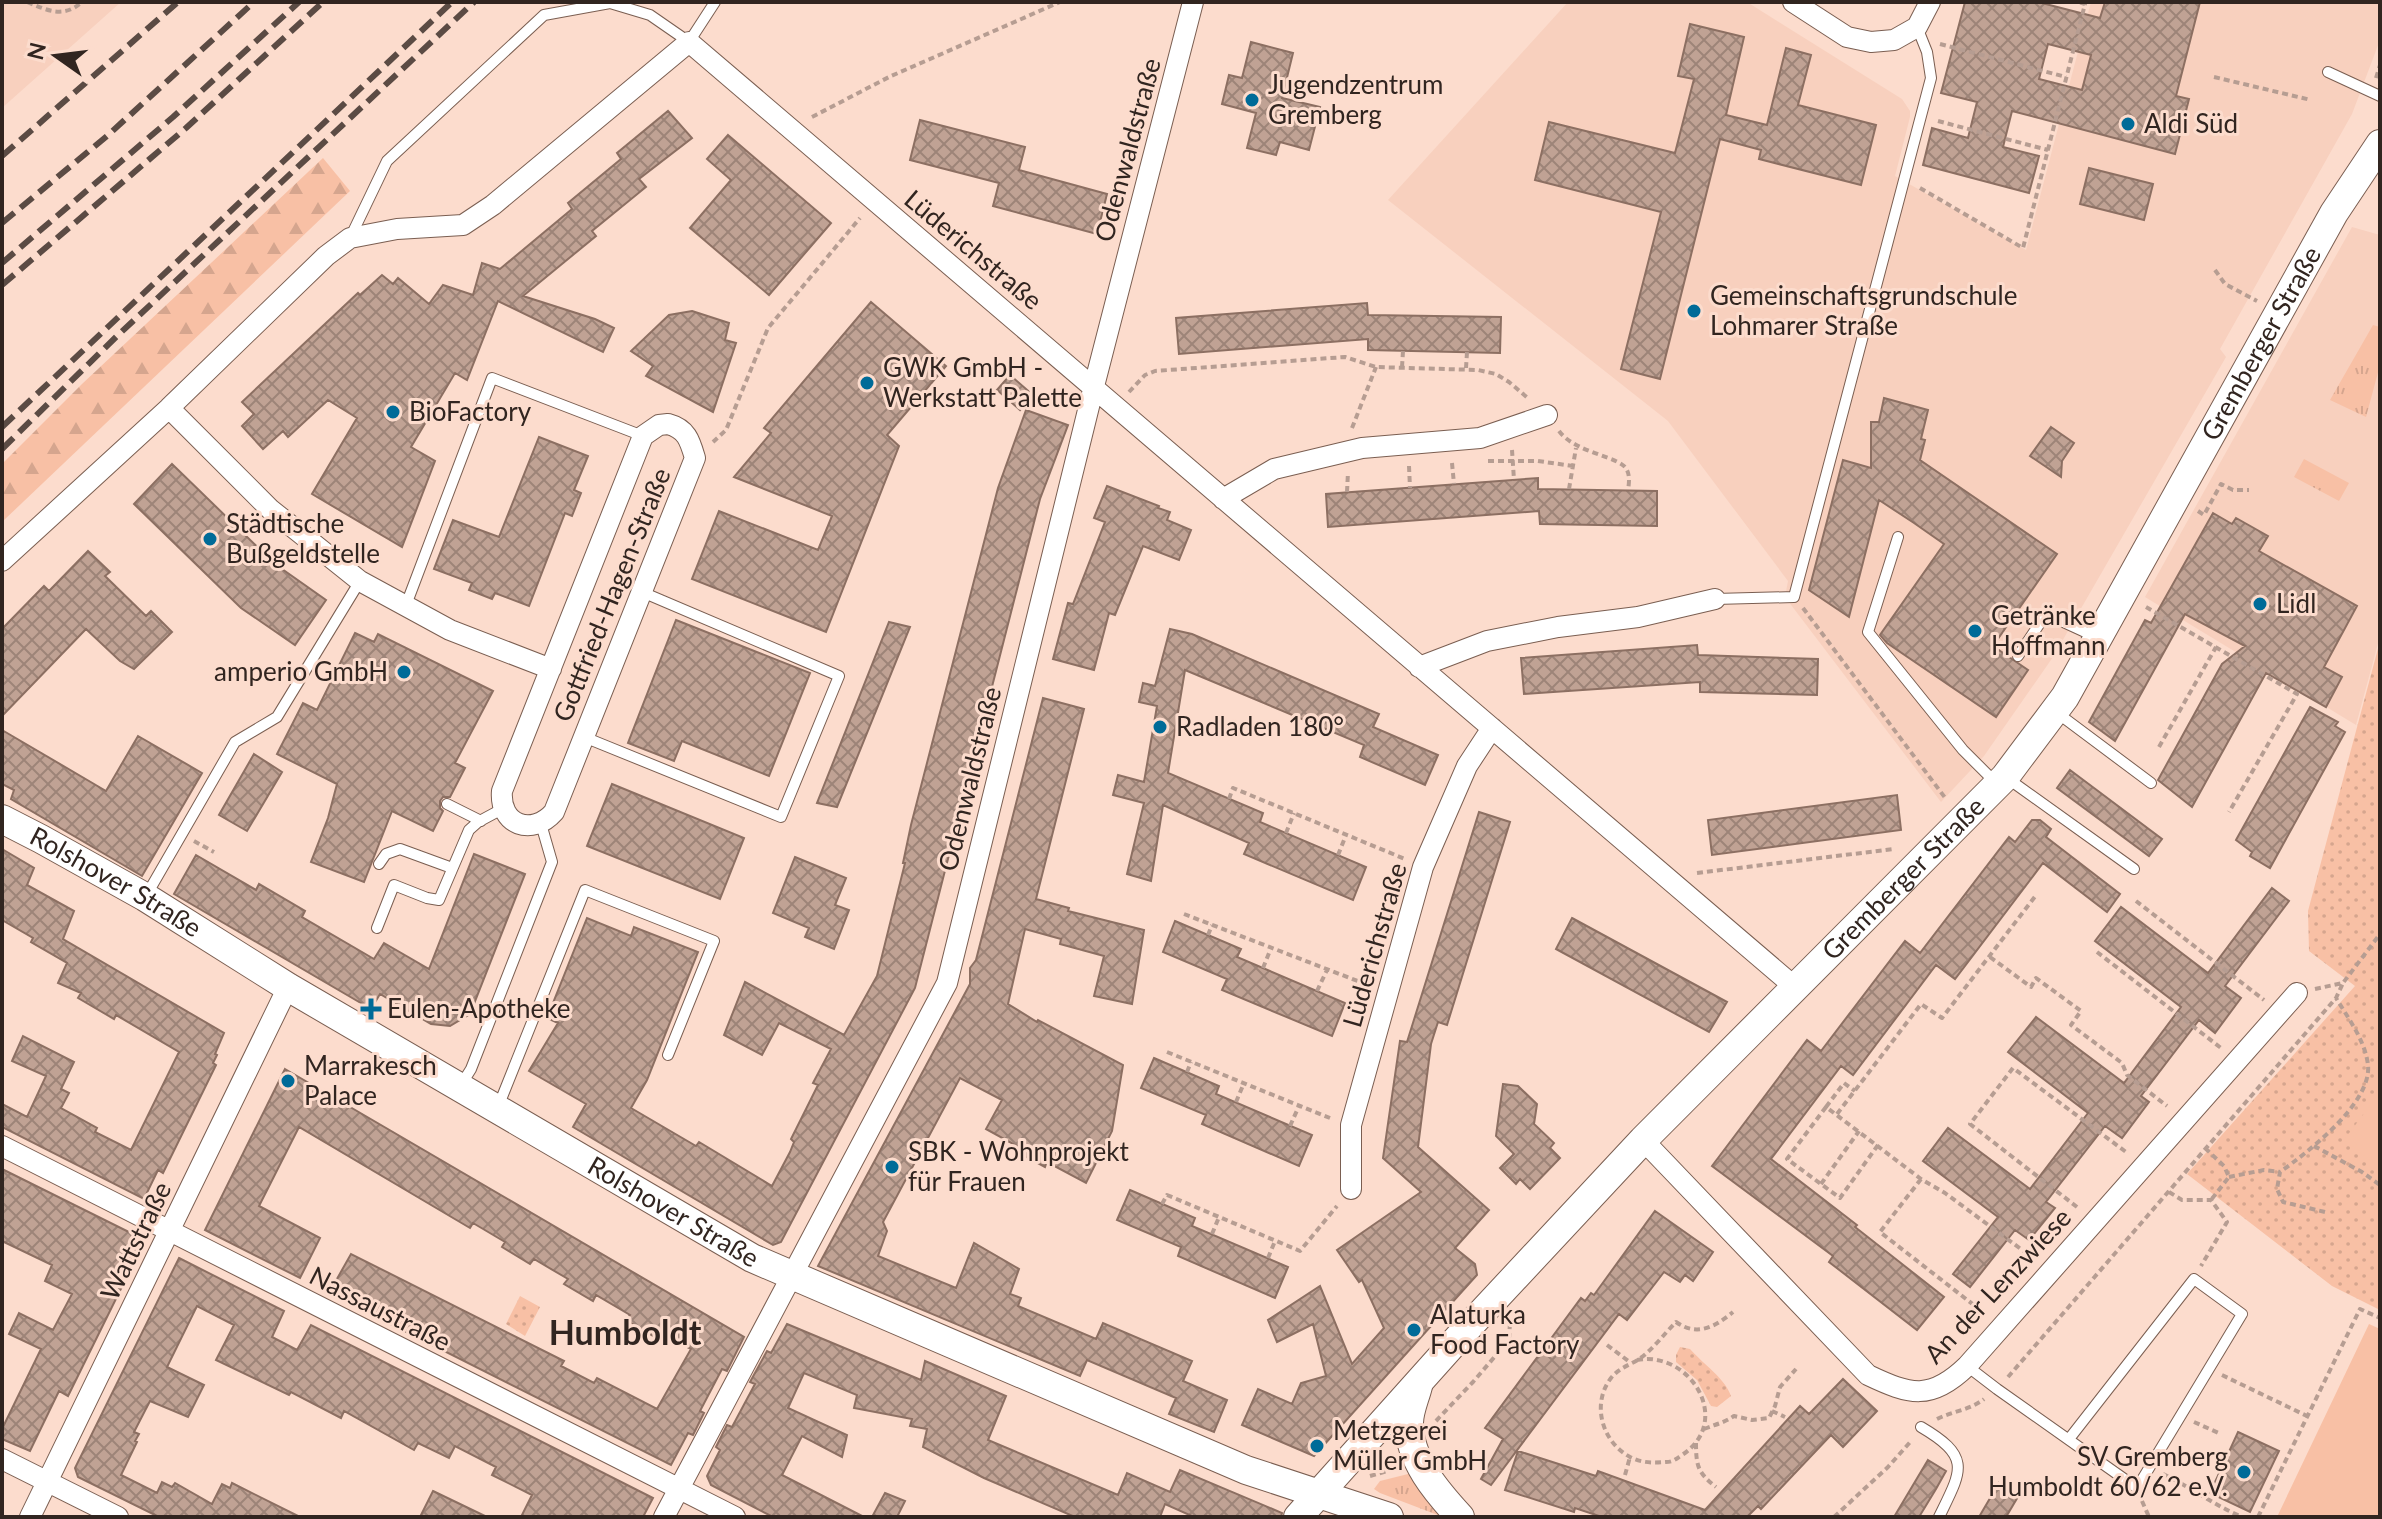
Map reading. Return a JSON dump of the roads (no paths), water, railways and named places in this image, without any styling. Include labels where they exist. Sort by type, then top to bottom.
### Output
[{"type":"street","name":"Odenwaldstraße","points":[[664,1517],[947,983],[1094,386],[1193,2]]},
{"type":"street","points":[[1793,2],[1847,37],[1871,42],[1920,33],[1930,2]]},
{"type":"street","name":"Lüderichstraße","points":[[689,42],[1796,988]]},
{"type":"street","points":[[2,561],[169,408],[326,256],[350,238],[397,229],[463,225],[493,205],[689,42]]},
{"type":"street","name":"Gremberger Straße","points":[[1298,1517],[1643,1140],[2001,780],[2065,697],[2334,213],[2380,144]]},
{"type":"street","name":"Gottfried-Hagen-Straße","points":[[169,408],[270,509],[360,581],[450,630],[551,669]]},
{"type":"street","points":[[1223,499],[1274,469],[1348,450],[1480,438],[1547,415]]},
{"type":"street","name":"Gottfried-Hagen-Straße","points":[[504,808],[502,791],[643,436],[659,425],[676,426],[689,438],[695,458],[554,812],[541,824]]},
{"type":"street","points":[[1419,667],[1487,641],[1558,627],[1638,617],[1715,599]]},
{"type":"street","name":"Lüderichstraße","points":[[1351,1189],[1351,1125],[1423,867],[1467,766],[1492,728]]},
{"type":"street","points":[[504,808],[515,822],[541,824]]},
{"type":"street","name":"Rolshover Straße","points":[[2,819],[145,897],[288,987],[752,1258],[1246,1470],[1389,1517]]},
{"type":"street","name":"Wattstraße","points":[[30,1517],[288,987]]},
{"type":"street","name":"An der Lenzwiese","points":[[1643,1140],[1868,1375],[1899,1390],[1930,1391],[1950,1382],[1967,1366],[2297,993]]},
{"type":"street","name":"Nassaustraße","points":[[2,1146],[735,1517]]},
{"type":"street","points":[[1419,1383],[1409,1420],[1418,1459],[1431,1483],[1460,1517]]},
{"type":"street","points":[[2,1459],[118,1517]]},
{"type":"lane","points":[[350,238],[387,161],[544,15],[610,3],[650,15],[689,42],[715,2]]},
{"type":"lane","points":[[1715,599],[1794,597],[1931,78],[1920,33]]},
{"type":"lane","points":[[2328,72],[2380,96]]},
{"type":"lane","points":[[406,605],[492,378],[643,436]]},
{"type":"lane","points":[[1898,537],[1868,632],[1963,750],[2001,780],[2134,869]]},
{"type":"lane","points":[[145,897],[235,742],[277,717],[360,581]]},
{"type":"lane","points":[[584,737],[781,817],[839,676],[642,592]]},
{"type":"lane","points":[[2018,656],[2046,614],[2098,638]]},
{"type":"lane","points":[[2054,711],[2151,783]]},
{"type":"lane","points":[[447,804],[481,821]]},
{"type":"lane","points":[[377,928],[394,885],[439,900],[469,830],[504,808]]},
{"type":"lane","points":[[459,1087],[471,1069],[552,862],[541,824]]},
{"type":"lane","points":[[379,864],[386,854],[400,849],[452,868]]},
{"type":"lane","points":[[497,1109],[585,890],[714,941],[668,1055]]},
{"type":"lane","points":[[1967,1366],[2137,1488],[2242,1314],[2194,1279],[2069,1439]]},
{"type":"lane","points":[[1921,1427],[1954,1451],[1959,1477],[1939,1517]]},
{"type":"railway","points":[[2,156],[178,2]]},
{"type":"railway","points":[[2,223],[107,136],[254,2]]},
{"type":"railway","points":[[2,263],[173,117],[299,2]]},
{"type":"railway","points":[[2,285],[186,128],[323,2]]},
{"type":"railway","points":[[2,427],[452,2]]},
{"type":"railway","points":[[2,449],[116,337],[474,2]]},
{"type":"place","name":"Jugendzentrum Gremberg","points":[[1252,100]]},
{"type":"place","name":"Aldi Süd","points":[[2128,124]]},
{"type":"place","name":"Gemeinschaftsgrundschule Lohmarer Straße","points":[[1694,311]]},
{"type":"place","name":"GWK GmbH - Werkstatt Palette","points":[[867,383]]},
{"type":"place","name":"BioFactory","points":[[393,412]]},
{"type":"place","name":"Städtische Bußgeldstelle","points":[[210,539]]},
{"type":"place","name":"Lidl","points":[[2260,604]]},
{"type":"place","name":"Getränke Hoffmann","points":[[1975,631]]},
{"type":"place","name":"amperio GmbH","points":[[404,672]]},
{"type":"place","name":"Radladen 180°","points":[[1160,727]]},
{"type":"place","name":"Eulen-Apotheke","points":[[371,1009]]},
{"type":"place","name":"Marrakesch Palace","points":[[288,1081]]},
{"type":"place","name":"SBK - Wohnprojekt für Frauen","points":[[892,1167]]},
{"type":"place","name":"Alaturka Food Factory","points":[[1414,1330]]},
{"type":"place","name":"Metzgerei Müller GmbH","points":[[1317,1446]]},
{"type":"place","name":"SV Gremberg Humboldt 60/62 e.V.","points":[[2244,1472]]},
{"type":"district","name":"Humboldt","points":[[625,1333]]}]
